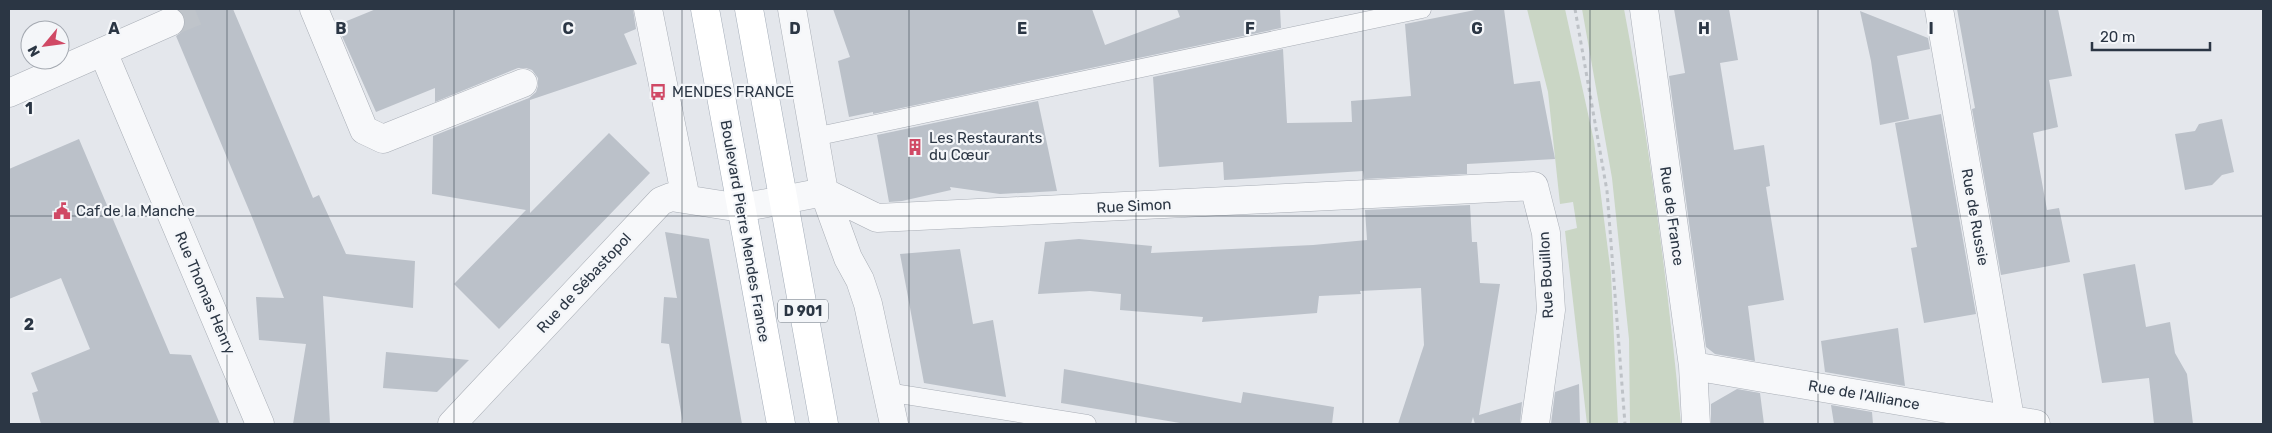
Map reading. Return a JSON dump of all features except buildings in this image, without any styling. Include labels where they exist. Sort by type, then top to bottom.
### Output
[{"type":"main road","name":"Boulevard Pierre Mendes France","points":[[705,9],[781,424]]},
{"type":"main road","name":"D 901","points":[[749,9],[824,424]]},
{"type":"street","points":[[314,9],[364,130],[383,138],[523,83]]},
{"type":"street","points":[[648,9],[686,199]]},
{"type":"street","points":[[792,9],[824,192],[848,258],[860,280],[868,304],[894,424]]},
{"type":"street","name":"Rue de France","points":[[1644,9],[1692,366],[1696,424]]},
{"type":"street","name":"Rue de Russie","points":[[1939,9],[2019,423]]},
{"type":"street","points":[[9,93],[170,22]]},
{"type":"street","name":"Rue Thomas Henry","points":[[103,52],[260,424]]},
{"type":"street","name":"Rue Simon","points":[[824,192],[876,218],[1534,186]]},
{"type":"street","name":"Rue Bouillon","points":[[1534,186],[1546,233],[1551,310],[1535,424]]},
{"type":"street","points":[[741,208],[783,198],[824,192]]},
{"type":"street","name":"Rue de Sébastopol","points":[[452,424],[661,201],[672,197],[741,208]]},
{"type":"street","name":"Rue de l'Alliance","points":[[1692,366],[2019,423]]},
{"type":"lane","points":[[814,137],[1422,9]]},
{"type":"lane","points":[[888,392],[1087,424]]},
{"type":"path","points":[[1575,9],[1607,191],[1624,424]]},
{"type":"green space","points":[[1527,9],[1565,9],[1594,141],[1611,274],[1618,424],[1587,424],[1565,231],[1577,228],[1573,202],[1560,204],[1548,92]]},
{"type":"green space","points":[[1582,9],[1624,9],[1642,112],[1657,216],[1681,424],[1630,424],[1629,339],[1612,178]]},
{"type":"tunnel","points":[[170,22],[202,9]]},
{"type":"place","name":"MENDES FRANCE","points":[[658,92]]},
{"type":"place","name":"Les Restaurants du Cœur","points":[[915,147]]},
{"type":"place","name":"Caf de la Manche","points":[[62,211]]}]
